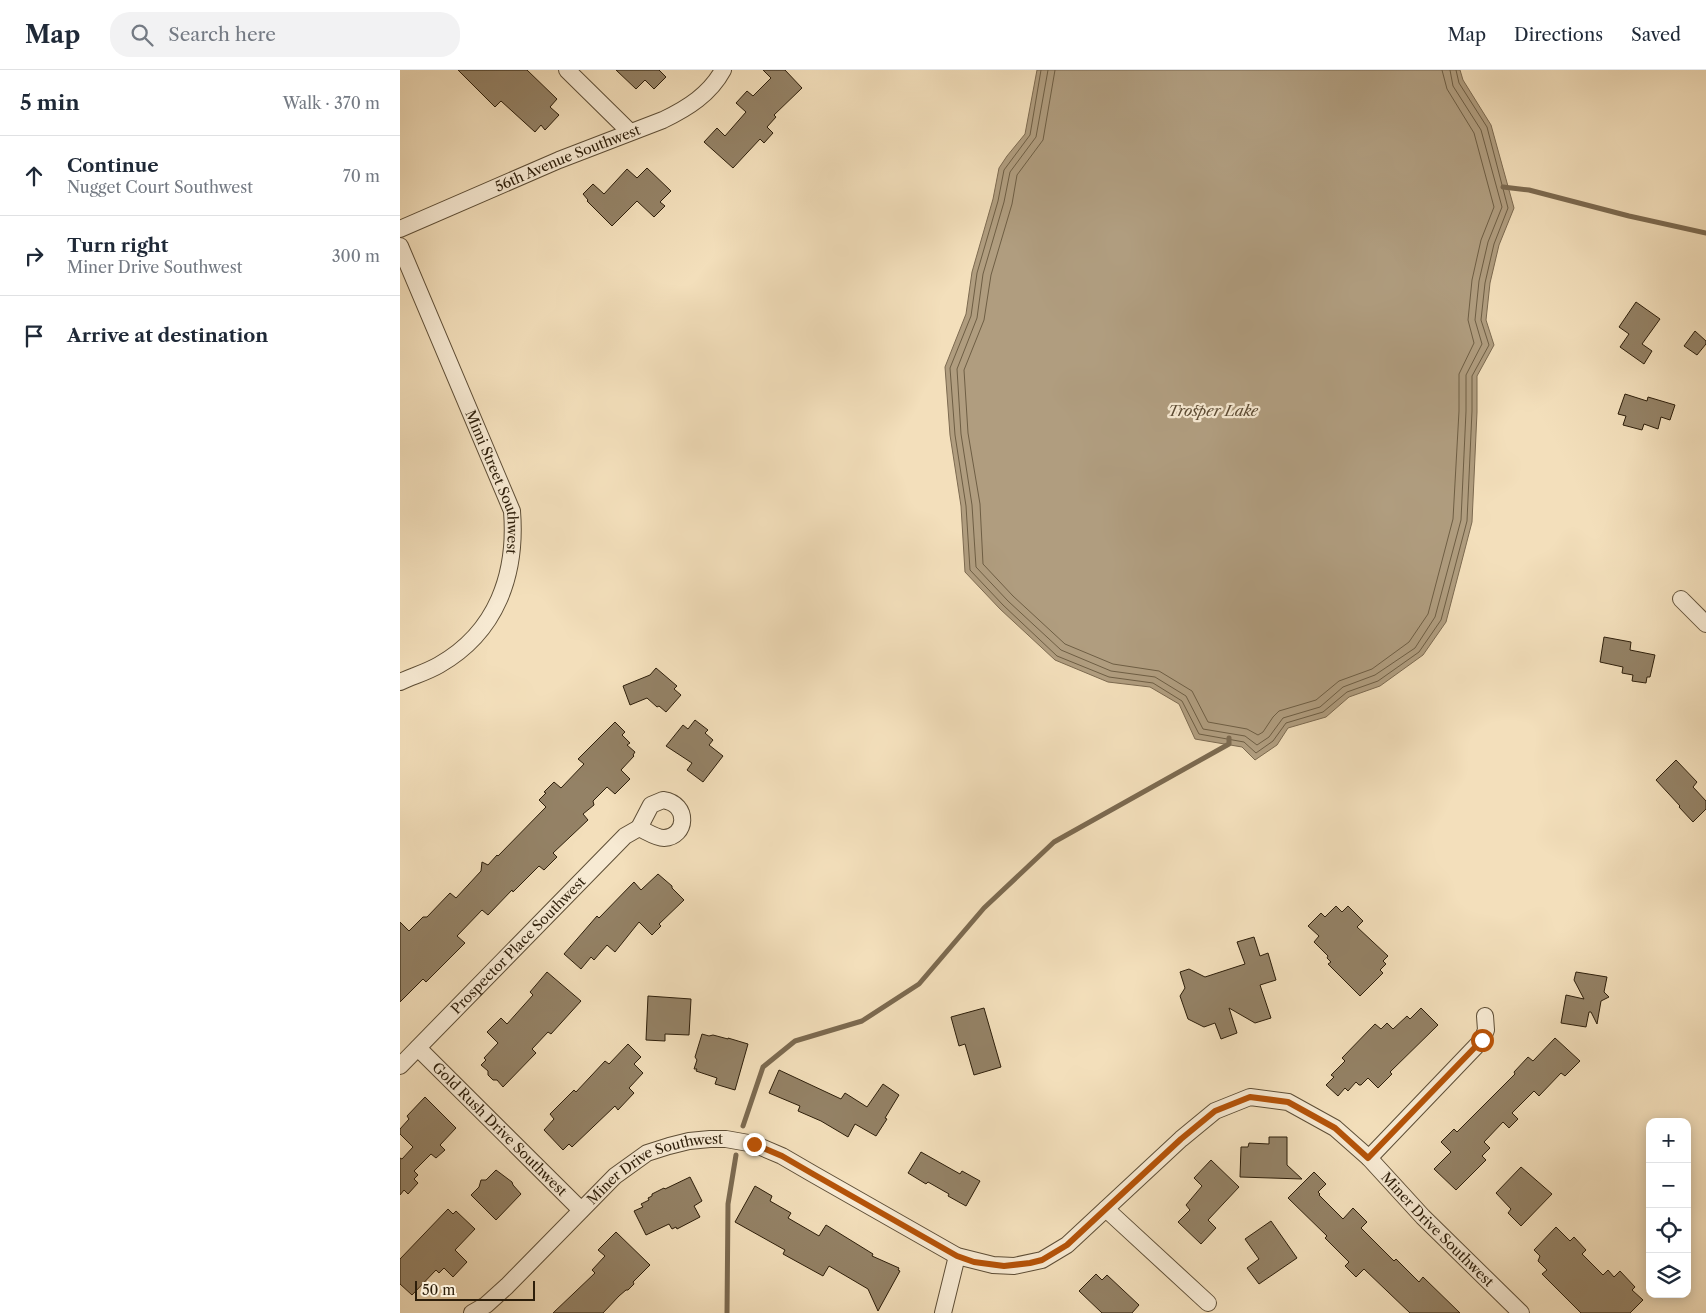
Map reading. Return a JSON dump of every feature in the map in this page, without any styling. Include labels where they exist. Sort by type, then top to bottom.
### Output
[{"type":"street","points":[[567,70],[630,132]]},
{"type":"street","name":"56th Avenue Southwest","points":[[400,229],[559,160],[663,120],[708,92],[723,70]]},
{"type":"street","name":"Mimi Street Southwest","points":[[400,246],[512,510],[513,540],[503,591],[496,608],[478,634],[454,655],[439,665],[400,682]]},
{"type":"street","points":[[1681,599],[1706,624]]},
{"type":"street","name":"Prospector Place Southwest","points":[[400,1066],[626,836],[639,828]]},
{"type":"street","points":[[1368,1158],[1482,1040],[1486,1030],[1485,1016]]},
{"type":"street","name":"Gold Rush Drive Southwest","points":[[418,1048],[581,1210]]},
{"type":"street","name":"Miner Drive Southwest","points":[[472,1313],[486,1305],[507,1286],[615,1176],[647,1153],[689,1141],[726,1139],[754,1144],[782,1156],[957,1256],[974,1262],[1004,1266],[1022,1265],[1042,1260],[1067,1245],[1181,1139],[1215,1111],[1250,1097],[1288,1102],[1335,1128],[1368,1158],[1424,1217],[1521,1313]]},
{"type":"street","points":[[1106,1209],[1208,1303]]},
{"type":"street","points":[[943,1313],[957,1256]]},
{"type":"water","name":"Trosper Lake","points":[[1037,70],[1460,70],[1463,80],[1491,125],[1514,208],[1499,245],[1490,283],[1486,320],[1494,345],[1477,376],[1472,522],[1446,622],[1423,655],[1380,686],[1349,697],[1326,717],[1288,728],[1277,745],[1255,760],[1242,747],[1195,739],[1179,704],[1150,687],[1108,682],[1055,660],[1000,609],[965,572],[961,506],[950,435],[945,367],[966,314],[972,272],[993,199],[999,168],[1025,134]]},
{"type":"building","points":[[458,70],[527,70],[557,99],[550,107],[559,115],[545,130],[541,125],[535,132],[501,101],[495,107]]},
{"type":"building","points":[[616,70],[659,70],[666,77],[654,89],[645,80],[636,89]]},
{"type":"building","points":[[763,70],[785,70],[802,88],[774,115],[776,117],[767,127],[773,133],[764,143],[760,139],[733,168],[704,142],[717,128],[725,136],[746,112],[736,103],[747,91],[753,96],[771,78]]},
{"type":"building","points":[[647,168],[671,191],[660,202],[665,206],[654,217],[637,201],[612,226],[587,201],[583,194],[593,184],[604,194],[627,169],[637,178]]},
{"type":"building","points":[[1636,302],[1660,319],[1642,344],[1652,351],[1644,364],[1620,347],[1629,334],[1619,327]]},
{"type":"building","points":[[1695,331],[1706,341],[1706,344],[1697,355],[1684,346]]},
{"type":"building","points":[[1625,394],[1647,401],[1648,397],[1675,405],[1670,420],[1661,417],[1658,429],[1644,424],[1642,430],[1623,425],[1626,416],[1618,414]]},
{"type":"building","points":[[1604,637],[1631,642],[1630,650],[1655,655],[1650,677],[1647,677],[1646,683],[1632,681],[1633,675],[1622,673],[1623,667],[1600,662]]},
{"type":"building","points":[[656,668],[677,686],[674,689],[681,695],[666,712],[647,698],[630,705],[623,686],[650,675]]},
{"type":"building","points":[[695,720],[708,730],[705,733],[713,740],[709,745],[723,756],[703,782],[687,770],[692,763],[666,746],[683,725],[688,729]]},
{"type":"building","points":[[615,722],[625,732],[622,735],[630,743],[627,745],[635,752],[634,756],[621,770],[630,779],[615,794],[607,787],[593,801],[594,805],[583,814],[588,820],[553,853],[557,857],[544,870],[539,866],[488,915],[482,910],[457,936],[465,943],[426,982],[423,979],[400,1002],[400,922],[409,931],[423,917],[427,917],[450,893],[456,898],[481,871],[482,862],[488,865],[546,807],[539,800],[546,793],[544,792],[554,782],[561,788],[584,764],[578,759]]},
{"type":"building","points":[[1676,760],[1697,782],[1693,787],[1706,801],[1706,809],[1693,822],[1656,780]]},
{"type":"building","points":[[658,874],[684,900],[659,924],[661,926],[652,935],[639,922],[615,952],[607,945],[594,960],[591,957],[581,969],[564,954],[597,916],[599,918],[634,882],[641,890]]},
{"type":"building","points":[[1336,906],[1342,912],[1348,906],[1363,921],[1357,927],[1388,956],[1383,961],[1386,964],[1380,970],[1383,973],[1360,996],[1328,964],[1331,962],[1327,958],[1328,956],[1314,942],[1319,936],[1308,926],[1321,913],[1325,917]]},
{"type":"building","points":[[1254,937],[1260,956],[1268,953],[1276,980],[1260,985],[1271,1018],[1255,1023],[1229,1008],[1237,1033],[1221,1039],[1215,1023],[1204,1027],[1188,1019],[1180,996],[1185,988],[1180,972],[1189,969],[1205,977],[1245,964],[1237,942]]},
{"type":"building","points":[[547,972],[581,1001],[551,1034],[548,1032],[532,1049],[536,1053],[503,1087],[497,1080],[493,1080],[488,1075],[488,1071],[481,1065],[486,1060],[484,1058],[498,1043],[487,1032],[501,1018],[507,1024],[533,995],[530,992]]},
{"type":"building","points":[[1576,972],[1607,977],[1604,992],[1609,997],[1601,1001],[1597,1024],[1591,1012],[1589,1012],[1586,1027],[1561,1023],[1566,995],[1584,999],[1574,980]]},
{"type":"building","points":[[648,996],[691,999],[689,1035],[665,1034],[665,1041],[646,1040]]},
{"type":"building","points":[[984,1008],[1001,1067],[974,1075],[965,1044],[959,1046],[951,1017]]},
{"type":"building","points":[[1421,1008],[1438,1025],[1390,1072],[1392,1074],[1378,1088],[1368,1078],[1361,1085],[1356,1082],[1348,1091],[1345,1088],[1338,1096],[1326,1085],[1334,1077],[1331,1075],[1345,1061],[1342,1058],[1375,1024],[1381,1029],[1387,1023],[1393,1029],[1407,1016],[1410,1019]]},
{"type":"building","points":[[702,1034],[728,1038],[748,1044],[735,1090],[715,1084],[717,1078],[694,1069],[697,1060],[695,1057]]},
{"type":"building","points":[[1555,1038],[1580,1061],[1565,1076],[1561,1073],[1539,1096],[1534,1091],[1512,1113],[1518,1119],[1509,1128],[1503,1122],[1484,1142],[1490,1148],[1482,1156],[1486,1160],[1456,1190],[1434,1169],[1451,1152],[1441,1142],[1454,1129],[1457,1132],[1515,1074],[1514,1072],[1528,1057],[1533,1061]]},
{"type":"building","points":[[628,1044],[641,1057],[634,1064],[643,1073],[629,1088],[634,1093],[618,1110],[615,1106],[572,1147],[569,1144],[563,1150],[544,1130],[554,1119],[550,1114],[574,1090],[576,1092],[605,1061],[609,1064]]},
{"type":"building","points":[[779,1070],[841,1099],[845,1093],[867,1107],[883,1084],[899,1095],[876,1136],[855,1124],[848,1137],[821,1121],[798,1111],[800,1106],[769,1093]]},
{"type":"building","points":[[425,1097],[456,1128],[440,1145],[445,1150],[436,1158],[431,1154],[414,1171],[418,1175],[414,1179],[418,1183],[408,1194],[404,1190],[400,1195],[400,1158],[402,1159],[413,1147],[400,1134],[400,1129],[409,1119],[407,1116]]},
{"type":"building","points":[[1269,1137],[1287,1137],[1287,1165],[1302,1179],[1240,1177],[1241,1147],[1248,1147],[1249,1143],[1269,1144]]},
{"type":"building","points":[[921,1152],[960,1174],[962,1171],[980,1181],[966,1206],[928,1182],[926,1184],[908,1173]]},
{"type":"building","points":[[1211,1160],[1239,1187],[1208,1220],[1216,1228],[1201,1244],[1178,1222],[1190,1210],[1186,1205],[1202,1186],[1194,1178]]},
{"type":"building","points":[[1521,1167],[1552,1194],[1521,1226],[1508,1213],[1511,1209],[1496,1193]]},
{"type":"building","points":[[496,1170],[512,1182],[521,1194],[496,1220],[471,1195],[479,1187],[481,1180],[486,1180]]},
{"type":"building","points":[[1314,1172],[1326,1184],[1318,1192],[1319,1195],[1343,1219],[1353,1208],[1367,1222],[1361,1228],[1394,1261],[1396,1259],[1419,1282],[1423,1277],[1460,1313],[1410,1313],[1364,1269],[1356,1277],[1345,1266],[1349,1262],[1325,1238],[1327,1236],[1288,1198]]},
{"type":"building","points":[[690,1177],[702,1201],[694,1206],[700,1217],[677,1229],[676,1227],[672,1229],[669,1224],[646,1235],[634,1211],[643,1207],[641,1204],[649,1200],[648,1198],[652,1194]]},
{"type":"building","points":[[755,1186],[772,1196],[770,1201],[791,1213],[788,1218],[819,1236],[826,1225],[873,1254],[872,1256],[899,1268],[898,1270],[900,1271],[878,1311],[868,1289],[829,1266],[823,1276],[783,1254],[785,1250],[735,1222]]},
{"type":"building","points":[[448,1209],[453,1214],[456,1211],[475,1229],[455,1250],[467,1262],[453,1277],[444,1268],[439,1273],[436,1270],[412,1295],[400,1284],[400,1259]]},
{"type":"building","points":[[1271,1221],[1297,1258],[1259,1284],[1247,1268],[1259,1259],[1245,1239]]},
{"type":"building","points":[[1556,1227],[1570,1241],[1574,1237],[1586,1250],[1582,1254],[1603,1275],[1608,1270],[1614,1277],[1620,1271],[1635,1287],[1632,1290],[1643,1300],[1630,1313],[1581,1313],[1542,1274],[1547,1270],[1538,1261],[1540,1256],[1534,1250]]},
{"type":"building","points":[[616,1232],[650,1265],[633,1282],[634,1284],[603,1313],[553,1313],[595,1273],[592,1270],[605,1256],[598,1250]]},
{"type":"building","points":[[1096,1274],[1102,1280],[1107,1275],[1139,1305],[1132,1313],[1102,1313],[1079,1291]]},
{"type":"waterway","points":[[1503,187],[1529,190],[1629,216],[1706,233]]},
{"type":"waterway","points":[[743,1126],[763,1067],[795,1041],[862,1021],[919,984],[984,908],[1054,842],[1229,744],[1229,738]]},
{"type":"waterway","points":[[727,1313],[728,1204],[736,1155]]},
{"type":"route","points":[[754,1144],[782,1156],[957,1256],[974,1262],[1014,1266],[1042,1260],[1067,1245],[1181,1139],[1215,1111],[1250,1097],[1288,1102],[1335,1128],[1368,1158],[1482,1040]]}]
